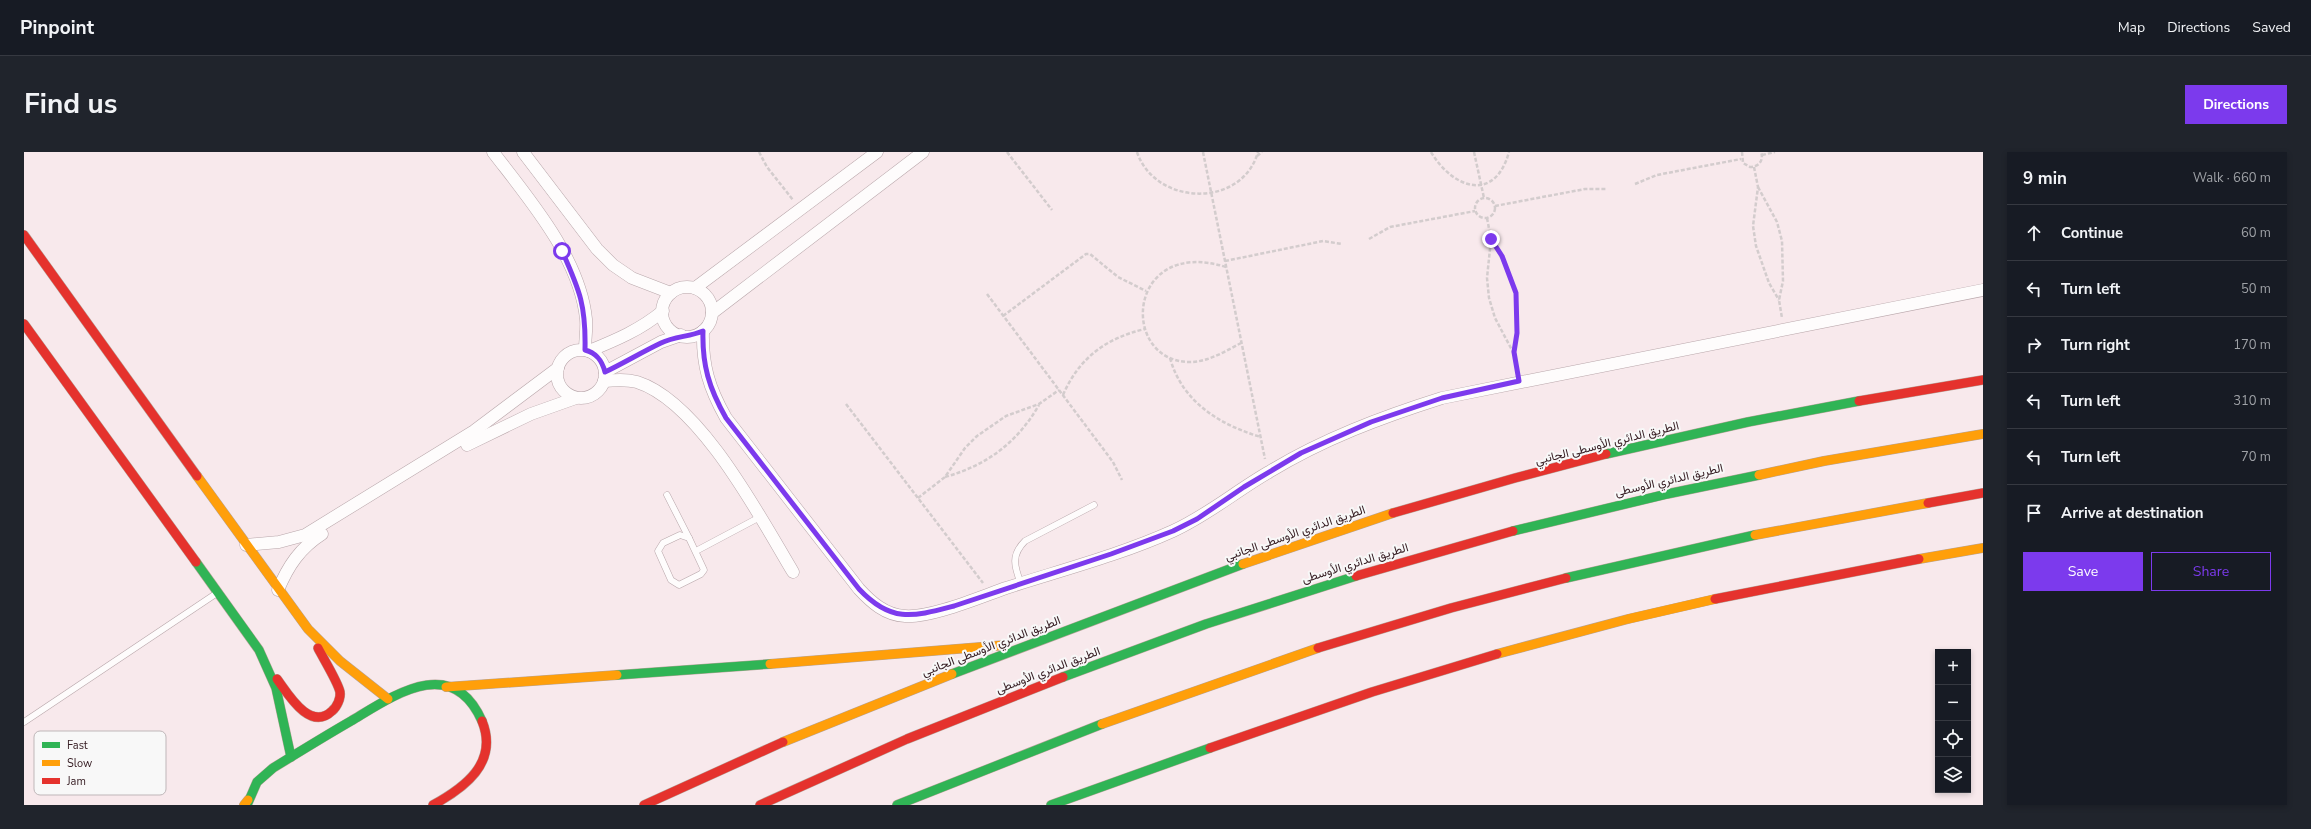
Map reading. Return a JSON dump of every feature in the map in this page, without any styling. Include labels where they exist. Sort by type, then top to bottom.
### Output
[{"type":"main road","points":[[24,234],[278,590],[307,628],[348,669],[388,699]]},
{"type":"main road","points":[[24,324],[250,636],[266,664],[300,710],[306,714],[319,717],[332,711],[339,699],[338,685],[307,628]]},
{"type":"main road","name":"الطريق الدائري الأوسطى الجانبي","points":[[644,805],[730,764],[854,712],[1170,589],[1293,545],[1499,482],[1700,433],[1827,407],[1983,380]]},
{"type":"main road","name":"الطريق الدائري الأوسطى","points":[[760,805],[873,754],[1003,700],[1216,621],[1382,567],[1514,530],[1647,497],[1833,458],[1983,434]]},
{"type":"main road","points":[[897,805],[1018,755],[1144,708],[1272,663],[1401,623],[1531,587],[1662,554],[1794,526],[1983,493]]},
{"type":"main road","points":[[1051,805],[1229,740],[1348,699],[1547,640],[1756,590],[1983,548]]},
{"type":"main road","points":[[446,687],[950,651],[1042,639]]},
{"type":"main road","points":[[266,664],[278,695],[291,757]]},
{"type":"main road","points":[[247,803],[252,790],[264,774],[388,699],[414,686],[430,684],[456,690],[472,704],[483,722],[486,743],[482,763],[470,781],[454,793],[433,805]]},
{"type":"main road","points":[[1070,805],[1104,786]]},
{"type":"street","points":[[493,152],[535,206],[562,251],[582,296],[586,320],[587,351]]},
{"type":"street","points":[[523,152],[597,249],[613,265],[632,278],[671,293]]},
{"type":"street","points":[[695,288],[877,152]]},
{"type":"street","points":[[712,313],[923,152]]},
{"type":"street","points":[[246,545],[279,542],[305,535],[474,431],[558,368],[568,354],[587,351],[632,333],[646,325],[663,310],[667,298],[678,288],[695,288],[708,297],[712,313],[711,320],[703,331],[692,336],[681,336],[661,342],[604,377]]},
{"type":"street","points":[[703,331],[702,356],[707,377],[715,398],[726,418],[872,602],[887,612],[904,616],[922,615],[1021,584],[1173,531],[1197,519],[1268,472],[1336,437],[1406,409],[1442,398],[1519,381],[1983,290]]},
{"type":"street","points":[[663,310],[668,326],[681,336]]},
{"type":"street","points":[[278,590],[296,555],[310,541],[479,438],[542,410],[576,398],[593,395],[600,389],[604,377],[602,363],[597,356],[587,351]]},
{"type":"street","points":[[558,368],[558,378],[561,386],[567,393],[576,398]]},
{"type":"street","points":[[604,377],[637,382],[671,401],[685,414],[720,457],[760,516],[793,572]]},
{"type":"lane","points":[[667,495],[696,551],[703,567],[703,572],[682,584],[676,584],[671,580],[658,555],[659,548],[663,543],[678,536],[683,535],[689,538]]},
{"type":"lane","points":[[1021,584],[1014,566],[1014,557],[1018,548],[1025,541],[1094,505]]},
{"type":"lane","points":[[696,551],[760,516]]},
{"type":"lane","points":[[24,722],[218,592]]},
{"type":"path","points":[[760,152],[767,167],[801,210]]},
{"type":"path","points":[[1007,152],[1052,210]]},
{"type":"path","points":[[1137,152],[1148,172],[1161,184],[1194,195],[1211,194],[1235,182],[1246,174],[1262,152]]},
{"type":"path","points":[[1203,152],[1268,472]]},
{"type":"path","points":[[1257,157],[1258,152]]},
{"type":"path","points":[[1431,152],[1447,172],[1457,180],[1469,185],[1482,186],[1492,180],[1500,172],[1509,152]]},
{"type":"path","points":[[1474,152],[1484,198]]},
{"type":"path","points":[[1742,152],[1741,159],[1746,166],[1754,167],[1762,160],[1761,153],[1775,152]]},
{"type":"path","points":[[1635,184],[1656,175],[1741,159]]},
{"type":"path","points":[[1754,167],[1758,187],[1768,204],[1782,241],[1783,281],[1779,300],[1784,329]]},
{"type":"path","points":[[1758,187],[1754,213],[1756,246],[1768,284],[1779,300]]},
{"type":"path","points":[[1495,206],[1585,189],[1607,189]]},
{"type":"path","points":[[1484,198],[1489,199],[1495,206],[1492,216],[1487,218],[1480,217],[1475,211],[1476,202],[1484,198]]},
{"type":"path","points":[[1370,239],[1390,227],[1475,211]]},
{"type":"path","points":[[1487,218],[1491,239],[1487,278],[1489,298],[1497,324],[1514,352]]},
{"type":"path","points":[[1491,239],[1502,256],[1516,293],[1517,333],[1514,352],[1519,381]]},
{"type":"path","points":[[1225,261],[1323,241],[1342,244]]},
{"type":"path","points":[[1003,316],[1086,254],[1094,257],[1118,277],[1146,291]]},
{"type":"path","points":[[1226,267],[1211,263],[1196,262],[1181,264],[1167,270],[1155,280],[1146,291],[1142,304],[1145,329],[1151,341],[1159,351],[1170,358],[1180,361],[1201,361],[1241,343]]},
{"type":"path","points":[[987,294],[1113,462],[1122,480]]},
{"type":"path","points":[[1063,395],[1070,379],[1094,351],[1127,333],[1145,329]]},
{"type":"path","points":[[1170,358],[1178,381],[1193,400],[1224,423],[1261,437]]},
{"type":"path","points":[[918,498],[945,477],[965,448],[978,436],[1006,416],[1039,404],[1059,390]]},
{"type":"path","points":[[846,404],[991,593]]},
{"type":"path","points":[[945,477],[967,470],[993,457],[1020,434],[1039,404]]},
{"type":"traffic: fast","points":[[1606,454],[1748,422],[1859,401]]},
{"type":"traffic: fast","points":[[1513,531],[1667,494],[1759,475]]},
{"type":"traffic: fast","points":[[1566,578],[1755,535]]},
{"type":"traffic: fast","points":[[196,562],[259,650],[276,688],[291,757]]},
{"type":"traffic: fast","points":[[952,674],[1243,564]]},
{"type":"traffic: fast","points":[[1063,677],[1206,624],[1356,576]]},
{"type":"traffic: fast","points":[[617,675],[770,664]]},
{"type":"traffic: fast","points":[[247,805],[257,782],[273,768],[367,711],[403,692],[421,686],[438,685],[455,689],[469,700],[482,721]]},
{"type":"traffic: fast","points":[[897,805],[1102,724]]},
{"type":"traffic: fast","points":[[1051,805],[1210,748]]},
{"type":"traffic: slow","points":[[1759,475],[1824,461],[1983,434]]},
{"type":"traffic: slow","points":[[197,476],[308,629],[340,661],[388,699]]},
{"type":"traffic: slow","points":[[1755,535],[1928,503]]},
{"type":"traffic: slow","points":[[1243,564],[1393,513]]},
{"type":"traffic: slow","points":[[1919,559],[1983,548]]},
{"type":"traffic: slow","points":[[1497,654],[1628,619],[1715,599]]},
{"type":"traffic: slow","points":[[770,664],[1006,645]]},
{"type":"traffic: slow","points":[[1102,724],[1318,648]]},
{"type":"traffic: slow","points":[[783,742],[952,674]]},
{"type":"traffic: slow","points":[[446,687],[617,675]]},
{"type":"traffic: slow","points":[[244,805],[248,800]]},
{"type":"traffic: jam","points":[[24,235],[197,476]]},
{"type":"traffic: jam","points":[[24,324],[196,562]]},
{"type":"traffic: jam","points":[[1859,401],[1983,380]]},
{"type":"traffic: jam","points":[[1393,513],[1606,454]]},
{"type":"traffic: jam","points":[[1928,503],[1983,493]]},
{"type":"traffic: jam","points":[[1356,576],[1513,531]]},
{"type":"traffic: jam","points":[[1715,599],[1919,559]]},
{"type":"traffic: jam","points":[[1318,648],[1451,608],[1566,578]]},
{"type":"traffic: jam","points":[[277,679],[293,701],[308,714],[316,717],[324,716],[332,711],[336,707],[340,697],[340,692],[318,648]]},
{"type":"traffic: jam","points":[[1210,748],[1372,692],[1497,654]]},
{"type":"traffic: jam","points":[[760,805],[907,739],[1063,677]]},
{"type":"traffic: jam","points":[[433,805],[456,791],[467,782],[482,762],[486,749],[486,736],[482,721]]},
{"type":"traffic: jam","points":[[644,805],[783,742]]},
{"type":"route","points":[[562,251],[582,296],[586,320],[585,350],[597,356],[602,363],[605,372],[661,342],[681,336],[692,336],[703,331],[702,356],[707,377],[715,398],[726,418],[859,589],[872,602],[887,612],[904,616],[922,615],[954,606],[1146,542],[1197,519],[1268,472],[1301,453],[1336,437],[1406,409],[1442,398],[1519,381],[1514,352],[1518,313],[1516,293],[1502,256],[1491,239]]}]
